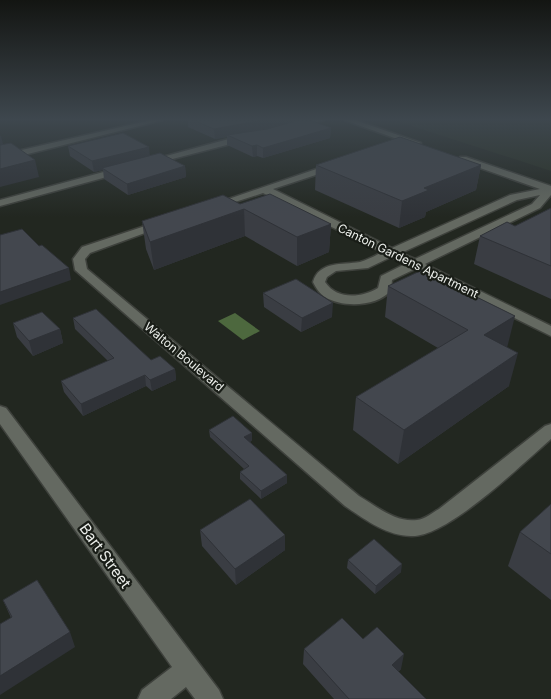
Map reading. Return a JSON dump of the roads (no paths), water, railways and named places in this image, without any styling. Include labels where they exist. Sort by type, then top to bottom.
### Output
[{"type":"street","points":[[0,158],[22,153]]},
{"type":"street","points":[[0,203],[184,153]]},
{"type":"street","points":[[449,154],[550,190]]},
{"type":"street","points":[[200,210],[345,163]]},
{"type":"street","name":"Canton Gardens Apartment","points":[[264,189],[551,332]]},
{"type":"street","points":[[550,190],[536,206],[390,276],[386,280],[384,290],[376,296],[366,299],[337,298],[322,288],[319,282],[321,275],[327,271],[340,267],[364,265],[514,197],[550,190]]},
{"type":"street","points":[[466,218],[489,228]]},
{"type":"street","name":"Walton Boulevard","points":[[173,219],[92,247],[79,259],[81,270],[352,501],[376,516],[393,523],[416,528],[430,523],[446,515],[551,430]]},
{"type":"street","name":"Bart Street","points":[[0,412],[210,699]]},
{"type":"street","points":[[151,699],[188,669]]}]
